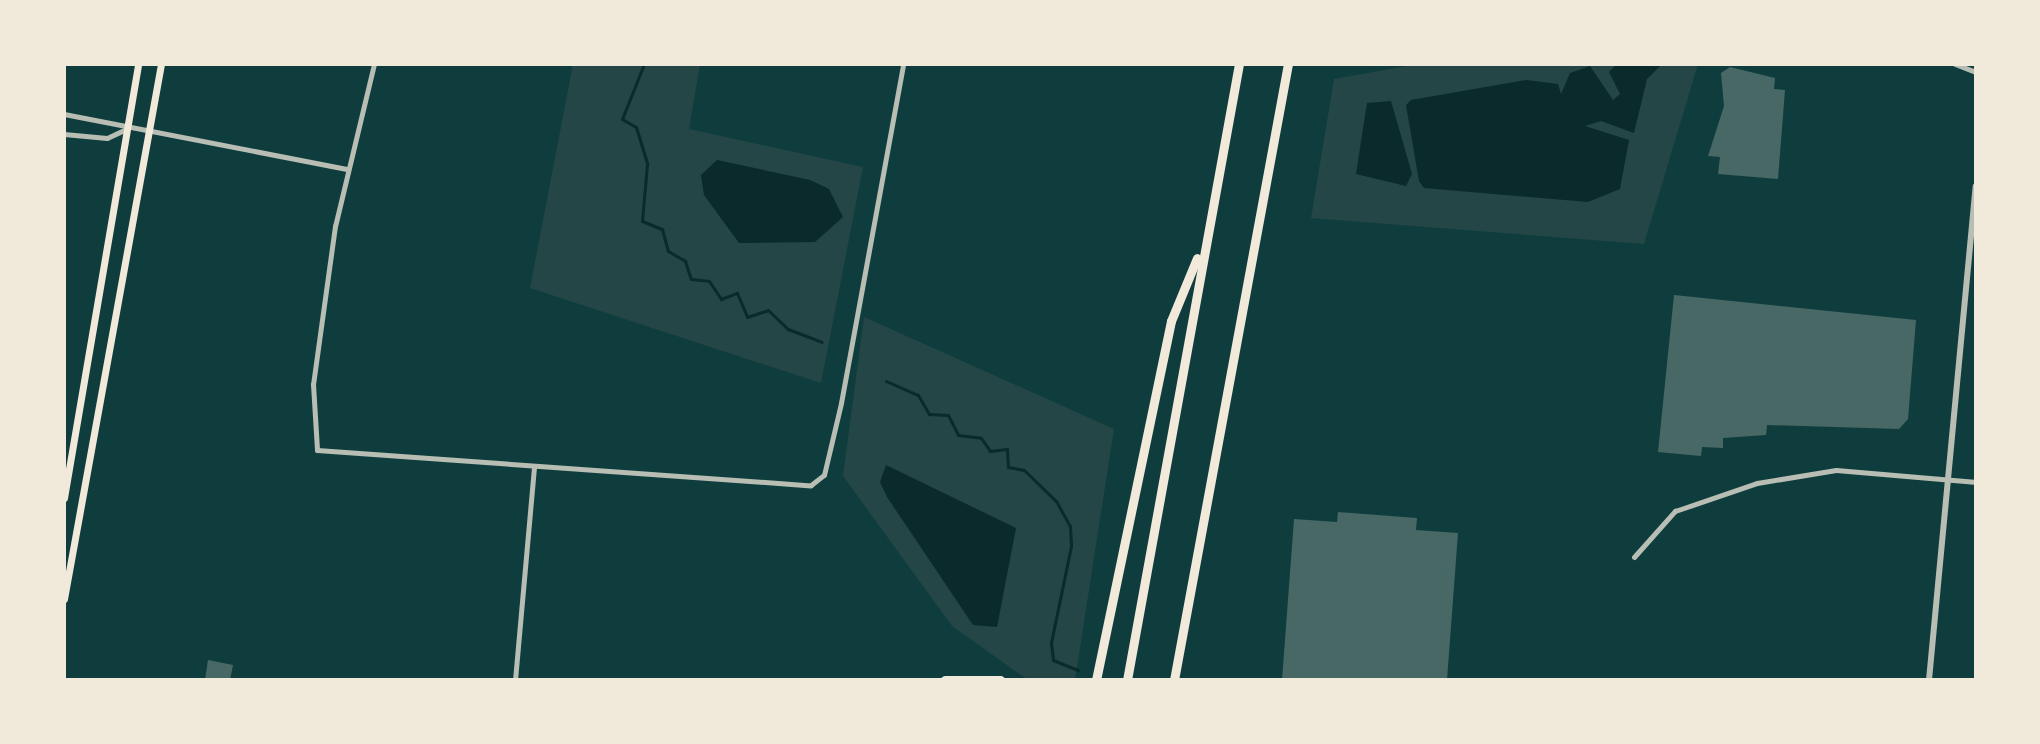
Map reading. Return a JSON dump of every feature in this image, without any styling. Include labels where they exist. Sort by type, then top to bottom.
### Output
[{"type":"highway","points":[[1127,680],[1204,240],[1239,64]]},
{"type":"highway","points":[[1174,680],[1288,64]]},
{"type":"highway","points":[[1096,680],[1171,321],[1204,240]]},
{"type":"highway","points":[[945,680],[1000,680]]},
{"type":"main road","points":[[64,498],[138,64]]},
{"type":"main road","points":[[64,599],[161,64]]},
{"type":"street","points":[[374,64],[347,169],[313,384],[317,450],[534,468],[811,485],[824,475],[903,64]]},
{"type":"street","points":[[1955,64],[1976,72]]},
{"type":"street","points":[[64,114],[110,118],[127,129],[347,169]]},
{"type":"street","points":[[64,134],[107,138],[127,129]]},
{"type":"street","points":[[1929,680],[1976,186]]},
{"type":"street","points":[[515,680],[534,468]]},
{"type":"street","points":[[1634,557],[1675,511],[1757,483],[1836,470],[1976,482]]},
{"type":"shaded area","points":[[573,64],[700,64],[689,129],[863,167],[821,383],[530,288]]},
{"type":"shaded area","points":[[1418,64],[1698,64],[1644,244],[1311,218],[1334,79]]},
{"type":"shaded area","points":[[1617,64],[1662,64],[1647,79],[1634,133],[1601,121],[1585,126],[1629,140],[1620,189],[1588,202],[1424,188],[1419,181],[1406,105],[1411,100],[1526,80],[1558,84],[1561,94],[1570,73],[1590,66],[1613,100],[1620,94],[1609,72]]},
{"type":"shaded area","points":[[1391,101],[1412,174],[1406,186],[1356,174],[1367,103]]},
{"type":"shaded area","points":[[717,160],[810,180],[829,189],[843,217],[815,242],[739,243],[704,195],[701,175]]},
{"type":"shaded area","points":[[864,317],[1114,429],[1075,680],[1028,680],[952,626],[843,476]]},
{"type":"shaded area","points":[[886,465],[1016,528],[997,627],[973,625],[887,497],[880,482]]},
{"type":"building","points":[[1730,67],[1775,78],[1774,89],[1785,90],[1778,179],[1718,174],[1720,157],[1708,156],[1724,106],[1721,73]]},
{"type":"building","points":[[1674,295],[1916,320],[1908,419],[1899,429],[1767,425],[1766,435],[1723,438],[1723,448],[1702,447],[1701,456],[1658,452]]},
{"type":"building","points":[[1338,512],[1417,518],[1416,530],[1458,533],[1447,680],[1282,680],[1294,519],[1337,522]]},
{"type":"building","points":[[208,660],[233,665],[230,680],[205,680]]},
{"type":"waterway","points":[[644,64],[622,119],[636,127],[647,164],[642,221],[662,229],[668,251],[685,261],[691,279],[709,281],[721,299],[737,293],[747,317],[768,310],[788,329],[822,342]]},
{"type":"waterway","points":[[886,381],[918,395],[929,414],[948,415],[958,435],[981,438],[990,451],[1007,449],[1008,467],[1024,470],[1056,501],[1070,526],[1071,546],[1051,643],[1053,660],[1078,670]]}]
